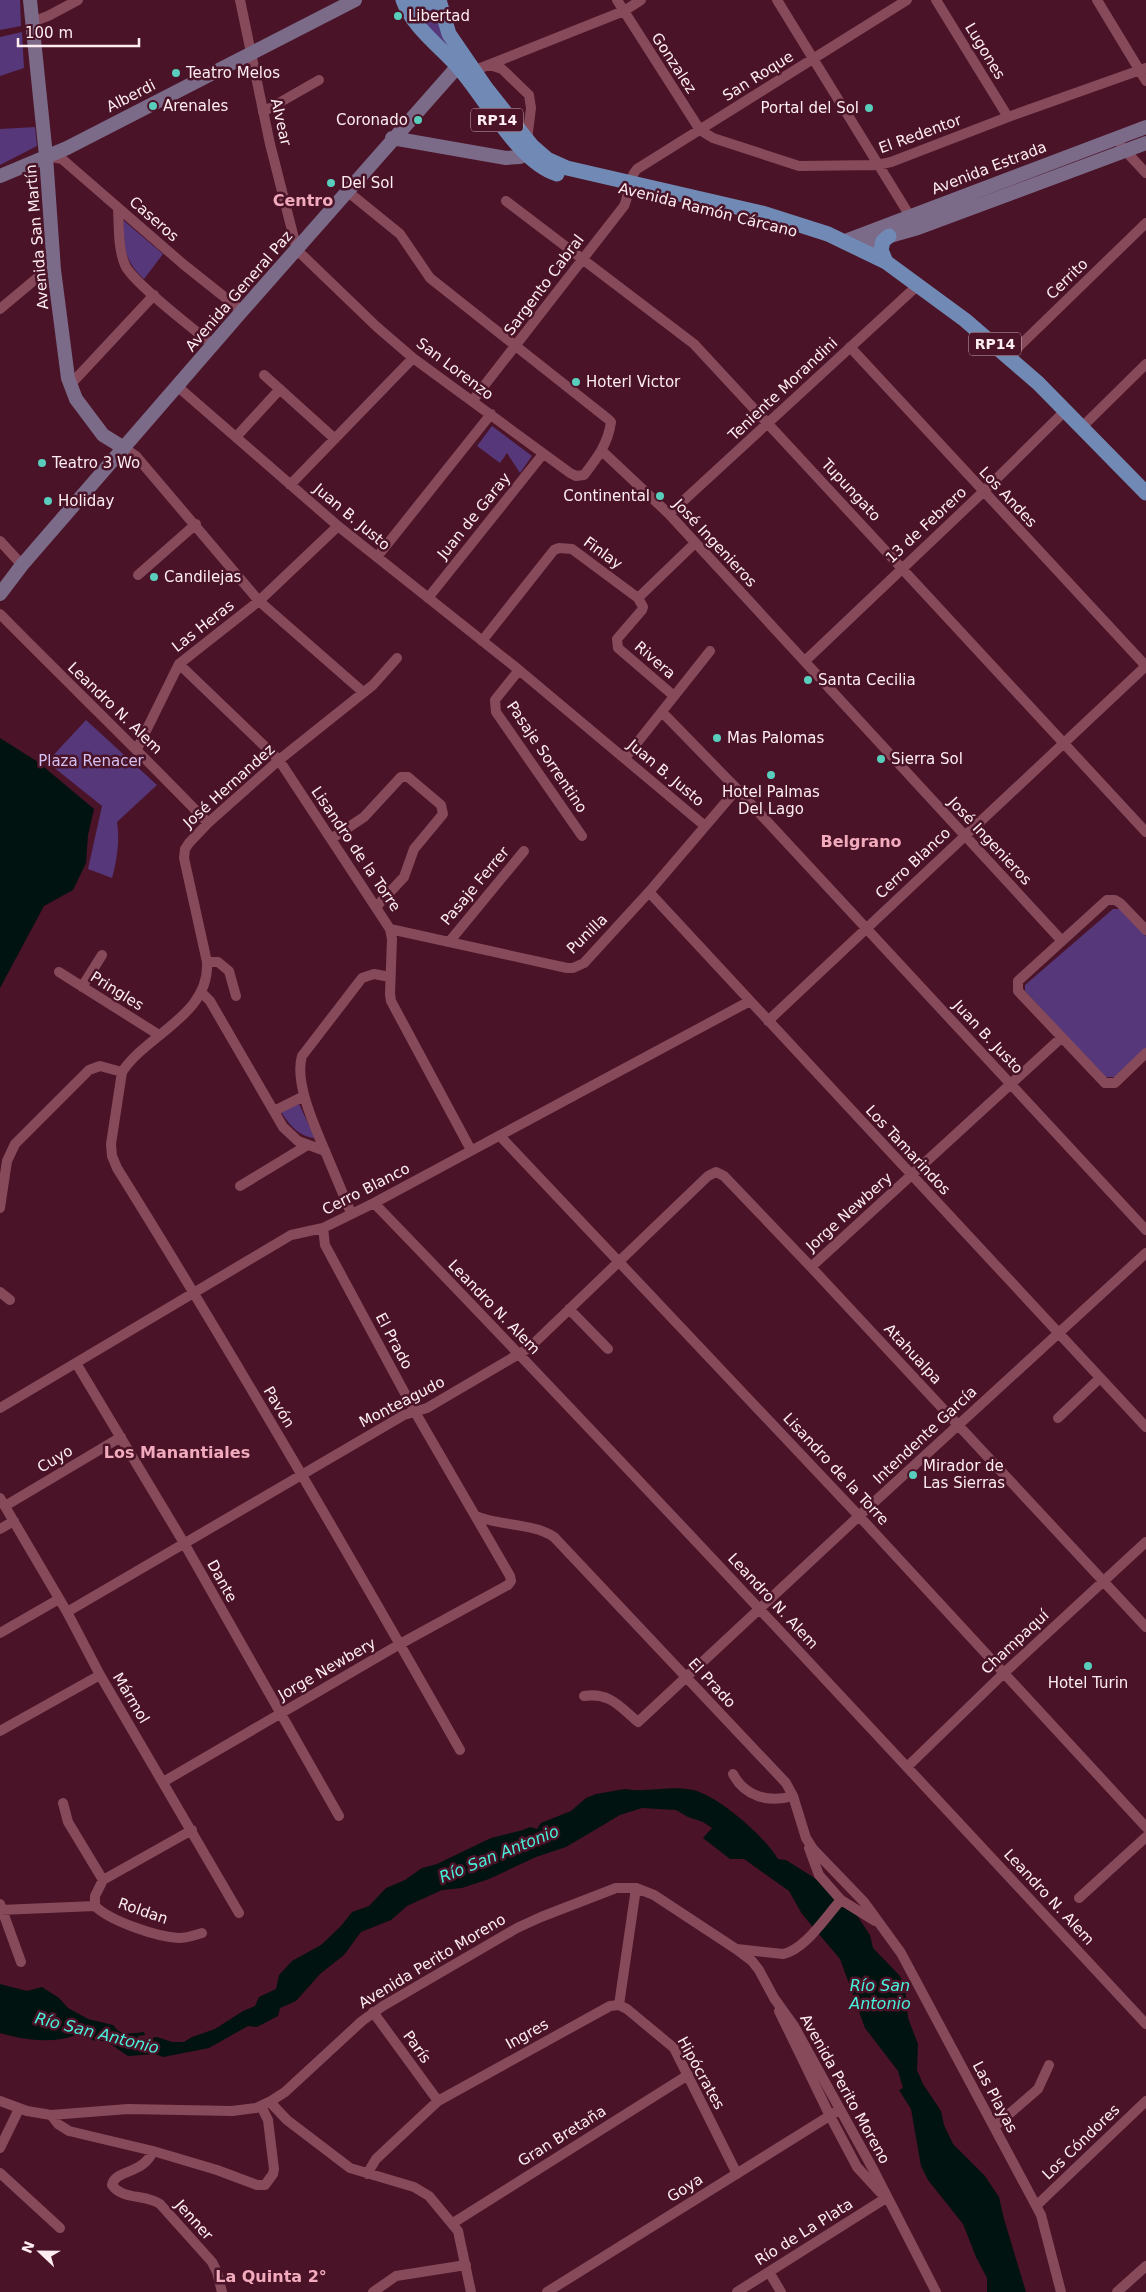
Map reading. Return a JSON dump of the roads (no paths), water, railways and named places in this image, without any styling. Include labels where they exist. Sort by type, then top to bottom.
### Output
[{"type":"main road","name":"Avenida San Martín","points":[[30,0],[46,156],[54,270],[70,385],[76,399],[103,436],[124,448]]},
{"type":"main road","name":"Alberdi","points":[[0,176],[67,148],[355,0]]},
{"type":"main road","name":"RP14","points":[[403,0],[413,19],[458,66],[492,113],[524,143]]},
{"type":"main road","points":[[412,0],[424,5],[434,0]]},
{"type":"main road","name":"RP14","points":[[439,0],[445,24],[455,44],[490,71],[532,160],[544,169]]},
{"type":"main road","points":[[455,44],[461,59],[458,66],[490,71]]},
{"type":"main road","name":"Avenida General Paz","points":[[0,594],[22,565],[392,138],[458,66]]},
{"type":"main road","name":"Avenida Estrada","points":[[850,243],[889,236],[918,228],[1081,158],[1114,139],[1146,127]]},
{"type":"main road","name":"Avenida Ramón Cárcano","points":[[392,138],[506,158],[516,163],[544,169],[556,174],[629,186],[762,213],[811,228],[850,243],[886,262],[965,320],[1008,356],[1066,410],[1146,493]]},
{"type":"main road","points":[[506,158],[520,157],[524,143]]},
{"type":"main road","name":"Avenida Ramón Cárcano","points":[[524,143],[559,165],[810,236],[891,273],[905,277]]},
{"type":"main road","name":"Avenida Estrada","points":[[850,243],[910,215],[1081,158],[1125,151],[1146,143]]},
{"type":"main road","points":[[810,236],[822,236],[847,246],[850,243]]},
{"type":"main road","points":[[886,262],[881,250],[883,241],[889,236]]},
{"type":"street","points":[[32,22],[78,0]]},
{"type":"street","name":"Alvear","points":[[240,0],[263,112],[296,250]]},
{"type":"street","name":"Gonzalez","points":[[617,0],[700,130]]},
{"type":"street","points":[[490,71],[624,11],[642,0]]},
{"type":"street","points":[[777,0],[877,165],[918,228]]},
{"type":"street","name":"San Roque","points":[[629,186],[633,174],[645,163],[907,0]]},
{"type":"street","name":"Lugones","points":[[936,0],[1008,117]]},
{"type":"street","points":[[1096,0],[1143,69],[1146,81]]},
{"type":"street","name":"El Redentor","points":[[700,130],[713,138],[799,166],[877,165],[891,162],[1008,117],[1143,69]]},
{"type":"street","points":[[490,71],[508,75],[529,95],[532,101],[524,143]]},
{"type":"street","points":[[263,112],[319,80]]},
{"type":"street","points":[[1114,139],[1146,173]]},
{"type":"street","name":"Caseros","points":[[46,156],[62,159],[242,311]]},
{"type":"street","name":"Sargento Cabral","points":[[473,400],[624,206],[629,186]]},
{"type":"street","points":[[347,191],[400,234],[430,278],[611,422],[602,451]]},
{"type":"street","name":"Tupungato","points":[[506,201],[694,344],[1146,832]]},
{"type":"street","points":[[118,208],[122,258],[125,268],[213,345]]},
{"type":"street","name":"Cerrito","points":[[1008,356],[1146,223]]},
{"type":"street","name":"San Lorenzo","points":[[296,250],[377,327],[413,358],[576,476],[584,475],[602,451]]},
{"type":"street","points":[[0,309],[43,273],[54,270]]},
{"type":"street","name":"Teniente Morandini","points":[[669,514],[918,285]]},
{"type":"street","points":[[70,385],[154,295]]},
{"type":"street","name":"Los Andes","points":[[850,347],[1146,666]]},
{"type":"street","points":[[290,484],[413,358]]},
{"type":"street","points":[[1082,427],[1146,364]]},
{"type":"street","points":[[264,375],[334,439]]},
{"type":"street","name":"Juan B. Justo","points":[[177,386],[338,526],[519,670],[706,826],[737,789],[1012,1084],[1064,1144],[1146,1230]]},
{"type":"street","points":[[236,437],[280,389]]},
{"type":"street","name":"13 de Febrero","points":[[805,661],[983,492],[1066,410]]},
{"type":"street","points":[[377,557],[491,414]]},
{"type":"street","points":[[124,448],[136,456],[196,524],[259,601],[363,692]]},
{"type":"street","name":"José Ingenieros","points":[[602,451],[669,514],[694,544],[805,661],[1062,941]]},
{"type":"street","name":"Juan de Garay","points":[[428,598],[544,454]]},
{"type":"street","points":[[138,575],[196,524]]},
{"type":"street","name":"Las Heras","points":[[137,748],[179,664],[259,601],[338,526]]},
{"type":"street","points":[[0,541],[22,565]]},
{"type":"street","points":[[638,598],[694,544]]},
{"type":"street","name":"Finlay","points":[[482,641],[554,550],[559,548],[572,549],[638,598]]},
{"type":"street","name":"Rivera","points":[[638,598],[643,607],[642,610],[617,639],[618,648],[674,696]]},
{"type":"street","name":"Leandro N. Alem","points":[[0,614],[89,704],[137,748],[208,823]]},
{"type":"street","points":[[625,758],[710,651]]},
{"type":"street","name":"José Hernandez","points":[[122,1072],[194,1005],[202,993],[207,976],[207,962],[184,858],[185,850],[189,843],[208,823],[279,760],[363,692],[397,658]]},
{"type":"street","name":"Lisandro de la Torre","points":[[179,664],[279,760],[390,929],[392,939],[390,977],[392,1001],[471,1150]]},
{"type":"street","name":"Cerro Blanco","points":[[768,1021],[1146,666]]},
{"type":"street","name":"Pasaje Sorrentino","points":[[519,670],[495,700],[496,712],[582,836]]},
{"type":"street","points":[[662,712],[737,789]]},
{"type":"street","points":[[331,839],[364,817],[401,778],[408,777],[441,805],[443,814],[414,849],[404,877],[376,907]]},
{"type":"street","name":"Punilla","points":[[390,929],[573,968],[584,963],[706,826]]},
{"type":"street","name":"Pasaje Ferrer","points":[[449,942],[524,851]]},
{"type":"street","name":"Los Tamarindos","points":[[648,892],[910,1176],[1059,1332],[1146,1427]]},
{"type":"street","points":[[1146,930],[1115,900],[1108,900],[1018,981],[1017,986],[1018,991],[1061,1038],[1100,1079],[1108,1084],[1115,1083],[1146,1053]]},
{"type":"street","points":[[82,986],[102,955]]},
{"type":"street","points":[[207,962],[218,962],[230,971],[236,996]]},
{"type":"street","name":"Pringles","points":[[59,972],[159,1036]]},
{"type":"street","points":[[351,1213],[304,1096],[302,1056],[362,978],[374,974],[390,977]]},
{"type":"street","points":[[202,993],[210,1001],[274,1111],[289,1133],[306,1146],[325,1151]]},
{"type":"street","name":"Cerro Blanco","points":[[0,1408],[291,1235],[323,1228],[374,1203],[750,1001]]},
{"type":"street","name":"Jorge Newbery","points":[[811,1266],[1061,1038]]},
{"type":"street","points":[[0,1208],[4,1157],[15,1144],[89,1070],[100,1066],[122,1072]]},
{"type":"street","name":"Pavón","points":[[122,1072],[111,1144],[112,1156],[302,1475],[460,1750]]},
{"type":"street","points":[[274,1111],[304,1096]]},
{"type":"street","name":"Lisandro de la Torre","points":[[500,1136],[859,1516],[1146,1827]]},
{"type":"street","points":[[240,1186],[306,1146]]},
{"type":"street","name":"Monteagudo","points":[[67,1612],[404,1415],[428,1408],[529,1348],[708,1176],[716,1172]]},
{"type":"street","name":"Atahualpa","points":[[716,1172],[724,1176],[811,1266],[1146,1627]]},
{"type":"street","name":"Leandro N. Alem","points":[[374,1203],[520,1354],[759,1608],[1146,2024]]},
{"type":"street","name":"El Prado","points":[[323,1228],[325,1245],[415,1412],[510,1576],[508,1585]]},
{"type":"street","name":"Intendente García","points":[[584,1696],[601,1695],[608,1698],[638,1722],[759,1608],[1146,1253]]},
{"type":"street","points":[[0,1292],[10,1300]]},
{"type":"street","points":[[569,1309],[608,1349]]},
{"type":"street","name":"Dante","points":[[76,1363],[184,1543],[279,1714],[339,1816]]},
{"type":"street","points":[[1058,1418],[1100,1378]]},
{"type":"street","name":"Cuyo","points":[[3,1502],[121,1437]]},
{"type":"street","name":"Mármol","points":[[3,1502],[60,1599],[100,1675],[239,1913]]},
{"type":"street","name":"El Prado","points":[[476,1516],[494,1523],[538,1530],[554,1537],[786,1783],[793,1796],[806,1838],[818,1855],[864,1902],[880,1924]]},
{"type":"street","points":[[0,1529],[14,1521]]},
{"type":"street","points":[[485,1532],[488,1526],[494,1523]]},
{"type":"street","name":"Champaquí","points":[[907,1767],[1004,1672],[1146,1542]]},
{"type":"street","name":"Jorge Newbery","points":[[163,1782],[400,1644],[508,1585]]},
{"type":"street","points":[[0,1633],[60,1599]]},
{"type":"street","points":[[0,1731],[100,1675]]},
{"type":"street","points":[[732,1774],[743,1788],[759,1797],[780,1800],[793,1796]]},
{"type":"street","points":[[63,1803],[68,1822],[103,1880]]},
{"type":"street","points":[[95,1906],[96,1896],[103,1880],[192,1830]]},
{"type":"street","points":[[1080,1898],[1146,1837]]},
{"type":"street","points":[[806,1838],[819,1875],[841,1900],[880,1924]]},
{"type":"street","name":"Avenida Perito Moreno","points":[[0,2101],[19,2109],[51,2115],[128,2109],[240,2111],[265,2104],[285,2092],[373,2012],[529,1922],[616,1888],[636,1888],[654,1895],[752,1961],[774,1998],[794,2026],[873,2169],[886,2198],[936,2292]]},
{"type":"street","points":[[619,2005],[636,1888]]},
{"type":"street","points":[[736,1949],[783,1954],[790,1953],[800,1946],[841,1900]]},
{"type":"street","name":"Roldan","points":[[1,1907],[95,1906],[103,1914],[164,1935],[180,1938],[202,1933]]},
{"type":"street","points":[[1,1907],[21,1962]]},
{"type":"street","name":"Las Playas","points":[[880,1924],[902,1953],[1041,2215],[1061,2292]]},
{"type":"street","name":"Avenida Perito Moreno","points":[[774,1998],[786,2029],[857,2167],[886,2198]]},
{"type":"street","name":"Hipócrates","points":[[619,2005],[666,2039],[674,2048],[737,2174]]},
{"type":"street","name":"Ingres","points":[[367,2174],[376,2158],[438,2100],[610,2006],[619,2005]]},
{"type":"street","name":"París","points":[[373,2012],[438,2100]]},
{"type":"street","points":[[994,2127],[1038,2089],[1049,2065]]},
{"type":"street","name":"Gran Bretaña","points":[[453,2223],[688,2075]]},
{"type":"street","name":"Los Cóndores","points":[[1036,2206],[1146,2101]]},
{"type":"street","points":[[51,2115],[58,2124],[69,2131],[153,2151],[217,2170],[257,2185],[266,2185],[274,2169],[265,2104]]},
{"type":"street","points":[[265,2104],[344,2165],[367,2174],[419,2189],[428,2196],[453,2223],[458,2232],[471,2292]]},
{"type":"street","points":[[0,2148],[19,2109]]},
{"type":"street","name":"Goya","points":[[547,2292],[840,2110]]},
{"type":"street","name":"Jenner","points":[[153,2151],[146,2164],[117,2177],[112,2182],[112,2185],[120,2193],[153,2200],[160,2204],[212,2262],[218,2272],[222,2292]]},
{"type":"street","points":[[0,2172],[60,2228]]},
{"type":"street","name":"Río de La Plata","points":[[737,2292],[886,2198]]},
{"type":"street","points":[[373,2292],[396,2276],[466,2265]]},
{"type":"street","points":[[1117,2292],[1146,2266]]},
{"type":"street","points":[[769,2272],[781,2292]]},
{"type":"water","points":[[0,738],[38,762],[94,809],[88,835],[86,863],[73,890],[44,906],[0,988]]},
{"type":"water","name":"Río San Antonio","points":[[625,1789],[685,1789],[704,1794],[740,1818],[763,1840],[778,1859],[786,1860],[813,1877],[856,1914],[870,1935],[873,1948],[900,1976],[905,1987],[908,2018],[918,2044],[917,2070],[923,2084],[941,2111],[944,2125],[953,2144],[985,2176],[999,2197],[1026,2292],[987,2292],[987,2278],[976,2257],[963,2224],[928,2180],[921,2166],[911,2109],[899,2090],[903,2088],[898,2071],[865,2028],[840,1959],[802,1914],[789,1891],[744,1859],[730,1859],[703,1838],[712,1828],[676,1810],[642,1808],[620,1815],[566,1847],[536,1857],[489,1879],[462,1888],[442,1890],[407,1906],[391,1920],[361,1932],[344,1955],[320,1974],[296,2001],[280,2008],[278,2016],[257,2027],[248,2026],[209,2048],[163,2057],[155,2054],[128,2056],[106,2041],[96,2041],[77,2035],[68,2038],[38,2040],[18,2038],[0,2033],[0,1984],[27,1991],[42,1987],[59,1998],[68,2008],[88,2019],[113,2025],[123,2033],[144,2032],[145,2035],[138,2036],[139,2039],[144,2040],[157,2037],[172,2042],[184,2042],[192,2037],[215,2029],[243,2011],[255,2006],[259,1997],[276,1989],[279,1975],[292,1961],[321,1945],[341,1926],[352,1912],[369,1906],[386,1888],[405,1880],[422,1868],[437,1864],[491,1838],[530,1827],[537,1829],[541,1823],[571,1811],[586,1798],[596,1794]]},
{"type":"place","name":"Libertad","points":[[398,16]]},
{"type":"place","name":"Teatro Melos","points":[[176,73]]},
{"type":"place","name":"Arenales","points":[[153,106]]},
{"type":"place","name":"Portal del Sol","points":[[869,108]]},
{"type":"place","name":"Coronado","points":[[418,120]]},
{"type":"place","name":"Del Sol","points":[[331,183]]},
{"type":"place","name":"Hoterl Victor","points":[[576,382]]},
{"type":"place","name":"Teatro 3 Wo","points":[[42,463]]},
{"type":"place","name":"Continental","points":[[660,496]]},
{"type":"place","name":"Holiday","points":[[48,501]]},
{"type":"place","name":"Candilejas","points":[[154,577]]},
{"type":"place","name":"Santa Cecilia","points":[[808,680]]},
{"type":"place","name":"Mas Palomas","points":[[717,738]]},
{"type":"place","name":"Sierra Sol","points":[[881,759]]},
{"type":"place","name":"Hotel Palmas Del Lago","points":[[771,775]]},
{"type":"place","name":"Mirador de Las Sierras","points":[[913,1475]]},
{"type":"place","name":"Hotel Turin","points":[[1088,1666]]},
{"type":"district","name":"Centro","points":[[303,200]]},
{"type":"district","name":"Belgrano","points":[[861,841]]},
{"type":"district","name":"Los Manantiales","points":[[177,1452]]},
{"type":"district","name":"La Quinta 2°","points":[[271,2276]]},
{"type":"park label","name":"Plaza Renacer","points":[[91,761]]}]
